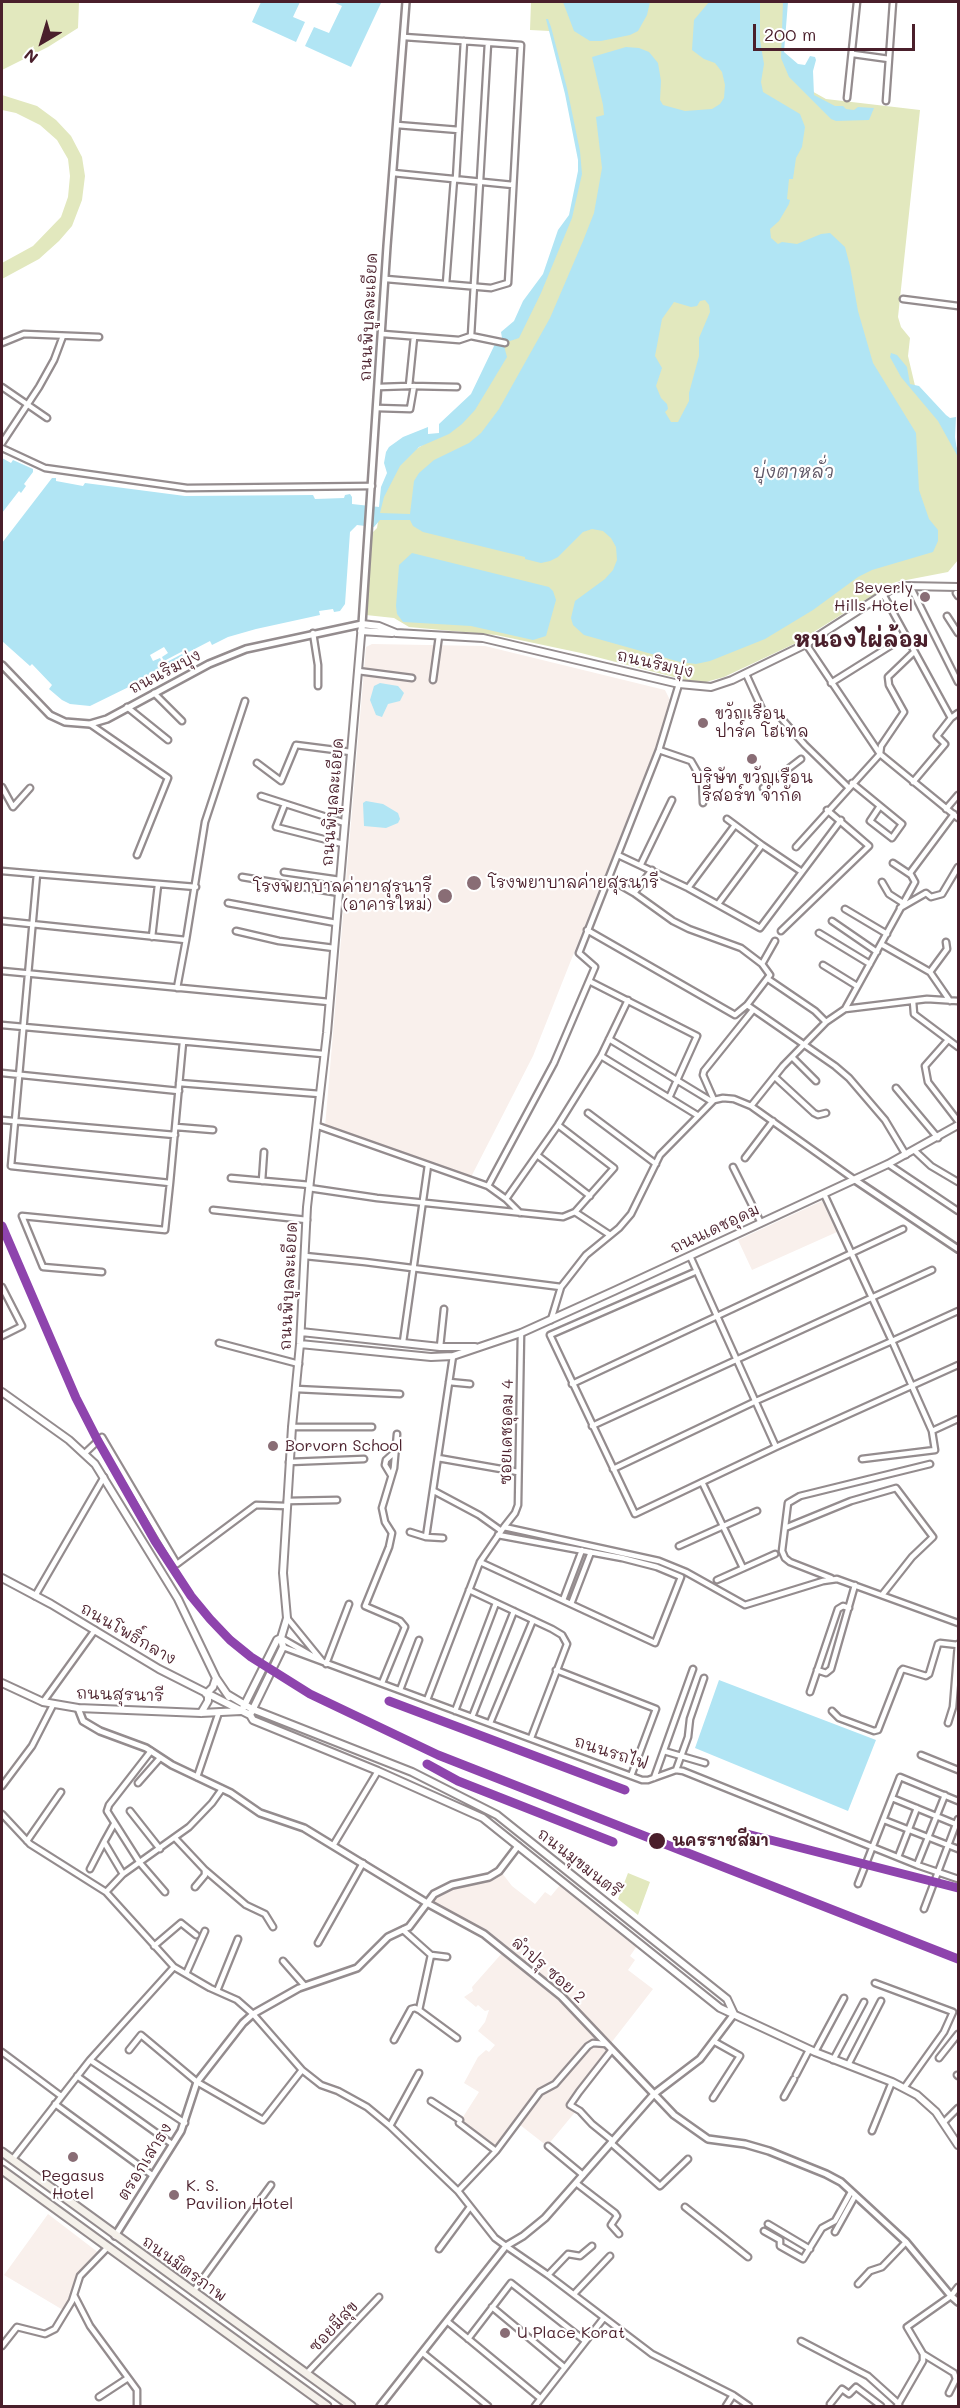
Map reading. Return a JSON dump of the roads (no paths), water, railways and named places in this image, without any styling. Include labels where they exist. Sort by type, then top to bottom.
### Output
[{"type":"highway","name":"ถนนมิตรภาพ","points":[[2,2152],[351,2406]]},
{"type":"highway","name":"ถนนมิตรภาพ","points":[[2,2170],[327,2406]]},
{"type":"highway","points":[[108,2247],[115,2236]]},
{"type":"main road","name":"ถนนริมบุ่ง","points":[[361,631],[483,638],[699,688],[711,687],[746,674],[806,644],[882,594],[897,588],[910,586],[958,592]]},
{"type":"main road","name":"ถนนพิบูลละเอียด","points":[[283,1647],[281,1638],[287,1617],[283,1573],[286,1504],[301,1332],[309,1187],[318,1126],[362,624]]},
{"type":"main road","name":"ถนนริมบุ่ง","points":[[362,624],[379,626],[396,633]]},
{"type":"main road","name":"ถนนเดชอุดม","points":[[300,1344],[401,1355],[453,1356],[521,1333],[551,1320],[855,1180],[915,1151],[958,1125]]},
{"type":"main road","name":"ถนนเดชอุดม","points":[[301,1332],[440,1347],[478,1347]]},
{"type":"main road","points":[[401,1355],[403,1342]]},
{"type":"main road","points":[[2,1392],[85,1453],[104,1477],[177,1599],[216,1678],[227,1694],[243,1708],[251,1712],[283,1647]]},
{"type":"main road","name":"ถนนโพธิ์กลาง","points":[[2,1578],[207,1694],[243,1708]]},
{"type":"main road","name":"ถนนพิบูลละเอียด","points":[[243,1708],[281,1638]]},
{"type":"main road","points":[[201,1713],[208,1701],[207,1694],[216,1678]]},
{"type":"main road","name":"ถนนสุรนารี","points":[[2,1683],[43,1702],[78,1708],[201,1713],[243,1708]]},
{"type":"main road","name":"ถนนมุขมนตรี","points":[[251,1712],[253,1720],[378,1771],[483,1818],[720,2008],[812,2051],[904,2088],[928,2104],[944,2122],[958,2145]]},
{"type":"main road","name":"ถนนมุขมนตรี","points":[[251,1712],[412,1772],[489,1810],[727,1999],[734,2014]]},
{"type":"main road","points":[[406,1784],[412,1772]]},
{"type":"main road","points":[[518,1846],[521,1835]]},
{"type":"street","name":"ถนนพิบูลละเอียด","points":[[362,624],[406,2]]},
{"type":"street","points":[[847,98],[857,2]]},
{"type":"street","points":[[886,101],[892,2]]},
{"type":"street","points":[[386,279],[491,288],[508,283],[521,45],[404,37]]},
{"type":"street","points":[[446,284],[464,41]]},
{"type":"street","points":[[471,336],[488,43]]},
{"type":"street","points":[[852,54],[889,59]]},
{"type":"street","points":[[396,125],[459,130]]},
{"type":"street","points":[[393,173],[513,185]]},
{"type":"street","points":[[903,299],[958,306]]},
{"type":"street","points":[[2,343],[24,334],[99,336]]},
{"type":"street","points":[[382,334],[459,340],[471,336],[505,343]]},
{"type":"street","points":[[2,443],[54,360],[63,336]]},
{"type":"street","points":[[377,408],[410,410],[414,337]]},
{"type":"street","points":[[2,387],[47,418]]},
{"type":"street","points":[[379,387],[457,387]]},
{"type":"street","points":[[2,448],[45,468],[187,488],[372,486]]},
{"type":"street","points":[[910,586],[958,682]]},
{"type":"street","points":[[882,594],[951,718]]},
{"type":"street","points":[[947,616],[958,633]]},
{"type":"street","name":"ถนนริมบุ่ง","points":[[90,724],[106,719],[210,664],[246,649],[362,624]]},
{"type":"street","points":[[313,633],[318,665],[318,686]]},
{"type":"street","points":[[433,680],[439,636]]},
{"type":"street","points":[[831,683],[906,636]]},
{"type":"street","points":[[806,644],[880,754],[956,816],[910,875]]},
{"type":"street","points":[[796,847],[880,754],[881,746],[904,712],[889,685],[888,677],[914,652]]},
{"type":"street","points":[[2,665],[50,715],[65,722],[90,724],[168,778],[137,855]]},
{"type":"street","points":[[358,671],[412,678]]},
{"type":"street","points":[[746,674],[762,709]]},
{"type":"street","points":[[488,1186],[554,1063],[595,967],[579,953],[659,750],[679,684]]},
{"type":"street","points":[[154,693],[182,721]]},
{"type":"street","points":[[177,988],[206,822],[245,701]]},
{"type":"street","points":[[127,707],[168,740]]},
{"type":"street","points":[[913,782],[945,744],[937,736],[958,713]]},
{"type":"street","points":[[781,718],[810,751],[850,785],[880,806],[902,824],[892,838],[870,820],[880,806]]},
{"type":"street","points":[[257,763],[281,781],[296,745],[351,752]]},
{"type":"street","points":[[659,750],[691,761],[702,780],[703,803]]},
{"type":"street","points":[[763,788],[810,751]]},
{"type":"street","points":[[2,787],[13,807],[30,788]]},
{"type":"street","points":[[946,809],[958,795]]},
{"type":"street","points":[[261,796],[345,823]]},
{"type":"street","points":[[641,864],[672,800]]},
{"type":"street","points":[[285,804],[276,827],[343,844]]},
{"type":"street","points":[[781,931],[869,846],[827,810]]},
{"type":"street","points":[[727,819],[802,872]]},
{"type":"street","points":[[618,855],[688,888],[760,928],[841,820]]},
{"type":"street","points":[[688,888],[735,825]]},
{"type":"street","points":[[718,904],[762,845]]},
{"type":"street","points":[[845,1009],[915,882],[910,875],[893,862]]},
{"type":"street","points":[[902,906],[926,893],[931,897],[942,894],[958,867]]},
{"type":"street","points":[[634,893],[652,870]]},
{"type":"street","points":[[2,871],[196,887]]},
{"type":"street","points":[[284,872],[340,880]]},
{"type":"street","points":[[37,874],[11,1166],[170,1183]]},
{"type":"street","points":[[242,877],[339,894]]},
{"type":"street","points":[[587,930],[731,1013],[737,1014],[747,1005],[770,975],[762,964],[741,948],[673,921],[634,893],[608,878]]},
{"type":"street","points":[[882,882],[902,906]]},
{"type":"street","points":[[152,937],[158,885]]},
{"type":"street","points":[[228,903],[336,923]]},
{"type":"street","points":[[845,909],[886,934]]},
{"type":"street","points":[[2,921],[186,940]]},
{"type":"street","points":[[832,921],[877,952]]},
{"type":"street","points":[[236,931],[279,941],[334,948]]},
{"type":"street","points":[[819,933],[870,964]]},
{"type":"street","points":[[762,964],[775,942]]},
{"type":"street","points":[[930,972],[947,949],[946,942]]},
{"type":"street","points":[[881,944],[930,972],[950,1001]]},
{"type":"street","points":[[823,965],[857,986]]},
{"type":"street","points":[[2,971],[329,1002]]},
{"type":"street","points":[[768,979],[815,1011],[826,1022]]},
{"type":"street","points":[[589,981],[697,1036],[669,1098]]},
{"type":"street","points":[[751,1106],[792,1057],[826,1022],[845,1009],[927,999],[958,1001]]},
{"type":"street","points":[[506,1199],[558,1125],[601,1056],[628,1000]]},
{"type":"street","points":[[913,1001],[914,1014],[958,1047]]},
{"type":"street","points":[[747,1005],[849,1078],[885,1120],[906,1155]]},
{"type":"street","points":[[712,1101],[703,1075],[704,1071],[753,1010]]},
{"type":"street","points":[[2,1025],[324,1054]]},
{"type":"street","points":[[609,1039],[712,1101]]},
{"type":"street","points":[[948,1040],[925,1066],[928,1082],[958,1125]]},
{"type":"street","points":[[102,1272],[43,1267],[22,1216],[165,1230],[183,1042]]},
{"type":"street","points":[[601,1056],[697,1115]]},
{"type":"street","points":[[792,1057],[816,1081]]},
{"type":"street","points":[[2,1074],[179,1091]]},
{"type":"street","points":[[775,1077],[814,1113],[818,1115],[826,1113]]},
{"type":"street","points":[[179,1083],[320,1094]]},
{"type":"street","points":[[896,1088],[938,1138]]},
{"type":"street","points":[[551,1320],[561,1287],[586,1256],[620,1228],[630,1215],[660,1155],[712,1101],[723,1098],[734,1098],[751,1106],[958,1249]]},
{"type":"street","points":[[588,1113],[656,1164]]},
{"type":"street","points":[[2,1120],[175,1135]]},
{"type":"street","points":[[746,1158],[773,1121]]},
{"type":"street","points":[[231,1178],[422,1203],[563,1217],[575,1212],[614,1168],[558,1125]]},
{"type":"street","points":[[318,1126],[488,1186],[520,1213]]},
{"type":"street","points":[[176,1127],[213,1130]]},
{"type":"street","points":[[915,1151],[931,1166],[958,1182]]},
{"type":"street","points":[[262,1181],[264,1152]]},
{"type":"street","points":[[537,1155],[590,1196]]},
{"type":"street","points":[[888,1164],[958,1211]]},
{"type":"street","points":[[403,1342],[428,1165]]},
{"type":"street","points":[[733,1167],[761,1223]]},
{"type":"street","points":[[824,1194],[932,1431],[935,1450],[862,1458]]},
{"type":"street","points":[[213,1210],[307,1220]]},
{"type":"street","points":[[575,1212],[610,1235]]},
{"type":"street","points":[[572,1383],[903,1229]]},
{"type":"street","points":[[305,1256],[561,1287]]},
{"type":"street","points":[[690,1256],[776,1446]]},
{"type":"street","points":[[592,1426],[932,1270]]},
{"type":"street","points":[[697,1271],[550,1335],[634,1514],[776,1446],[958,1365]]},
{"type":"street","points":[[2,1287],[22,1326],[2,1336]]},
{"type":"street","points":[[440,1347],[444,1310]]},
{"type":"street","points":[[614,1469],[756,1401],[958,1311]]},
{"type":"street","name":"ซอยเดชอุดม 4","points":[[427,1700],[480,1562],[515,1513],[518,1505],[521,1333]]},
{"type":"street","points":[[219,1342],[298,1364]]},
{"type":"street","points":[[426,1537],[453,1356]]},
{"type":"street","points":[[449,1382],[470,1384]]},
{"type":"street","points":[[296,1389],[400,1394]]},
{"type":"street","points":[[932,1431],[958,1419]]},
{"type":"street","points":[[292,1427],[372,1426]]},
{"type":"street","points":[[382,1683],[405,1627],[400,1621],[365,1606],[389,1547],[392,1533],[385,1522],[382,1508],[396,1451],[397,1434]]},
{"type":"street","points":[[85,1453],[102,1437],[177,1564],[255,1505],[338,1500]]},
{"type":"street","points":[[391,1475],[385,1465],[386,1460],[396,1451]]},
{"type":"street","points":[[438,1458],[518,1472]]},
{"type":"street","points":[[289,1462],[364,1459]]},
{"type":"street","points":[[930,1464],[800,1496],[788,1503],[782,1551],[785,1558],[797,1565],[958,1623]]},
{"type":"street","points":[[34,1596],[104,1477]]},
{"type":"street","points":[[702,1482],[743,1568]]},
{"type":"street","points":[[784,1528],[851,1501],[896,1488],[933,1537],[912,1557],[882,1595]]},
{"type":"street","points":[[434,1491],[479,1515],[500,1531],[657,1567],[681,1577],[655,1643],[480,1562]]},
{"type":"street","points":[[679,1546],[757,1511]]},
{"type":"street","points":[[500,1531],[659,1561],[686,1572],[745,1605],[834,1579]]},
{"type":"street","points":[[410,1532],[426,1537],[443,1538]]},
{"type":"street","points":[[563,1600],[582,1550]]},
{"type":"street","points":[[571,1604],[591,1552]]},
{"type":"street","points":[[717,1580],[775,1554]]},
{"type":"street","points":[[817,1670],[829,1673],[855,1585]]},
{"type":"street","points":[[469,1590],[562,1635],[567,1644],[531,1738]]},
{"type":"street","points":[[455,1711],[496,1603]]},
{"type":"street","points":[[287,1617],[324,1663],[350,1604]]},
{"type":"street","points":[[810,1692],[838,1610],[843,1606],[849,1608]]},
{"type":"street","points":[[472,1717],[514,1611]]},
{"type":"street","points":[[490,1723],[533,1620]]},
{"type":"street","points":[[43,1702],[95,1630]]},
{"type":"street","name":"ถนนรถไฟ","points":[[281,1638],[324,1663]]},
{"type":"street","points":[[400,1690],[419,1640]]},
{"type":"street","points":[[832,1711],[839,1718],[874,1731],[878,1730],[901,1671],[903,1669],[926,1676],[929,1674],[938,1644],[958,1644],[953,1707],[948,1723]]},
{"type":"street","name":"ถนนรถไฟ","points":[[283,1647],[642,1780],[676,1770]]},
{"type":"street","points":[[654,1778],[693,1669]]},
{"type":"street","points":[[556,1670],[656,1709],[631,1776]]},
{"type":"street","points":[[704,1678],[689,1722],[688,1737],[676,1770],[917,1865],[957,1878],[958,1872]]},
{"type":"street","points":[[2,1786],[32,1746],[53,1705]]},
{"type":"street","name":"ลำปรุ ซอย 2","points":[[78,1708],[83,1720],[99,1731],[151,1751],[197,1778],[222,1789],[260,1813],[304,1828],[334,1844],[427,1903],[484,1934],[549,1985],[674,2115],[708,2139],[745,2144],[769,2151],[841,2182],[906,2242],[958,2302]]},
{"type":"street","points":[[197,1778],[219,1712]]},
{"type":"street","points":[[151,1751],[109,1805],[108,1814],[140,1863],[165,1892]]},
{"type":"street","points":[[664,1751],[705,1763]]},
{"type":"street","points":[[921,1755],[958,1770]]},
{"type":"street","points":[[138,1783],[160,1758]]},
{"type":"street","points":[[334,1844],[378,1771]]},
{"type":"street","points":[[858,1884],[900,1777],[958,1800]]},
{"type":"street","points":[[105,1892],[123,1874],[175,1838],[206,1809],[222,1789]]},
{"type":"street","points":[[27,1841],[61,1792]]},
{"type":"street","points":[[917,1865],[945,1795]]},
{"type":"street","points":[[892,1798],[958,1823],[924,1909]]},
{"type":"street","points":[[898,1857],[917,1808]]},
{"type":"street","points":[[130,1811],[160,1849]]},
{"type":"street","points":[[2,1814],[27,1841],[105,1892],[174,1967],[217,1991],[232,1996],[253,2014],[302,2070],[321,2085],[338,2091],[367,2108],[390,2126],[458,2191],[495,2238],[574,2294],[603,2319],[672,2366],[733,2395],[749,2406]]},
{"type":"street","points":[[884,1820],[958,1849]]},
{"type":"street","points":[[90,1869],[114,1824]]},
{"type":"street","points":[[175,1838],[205,1870],[246,1905],[265,1914],[273,1927]]},
{"type":"street","points":[[104,1842],[123,1874]]},
{"type":"street","name":"ตรอกเสาธง","points":[[115,2236],[185,2123],[197,2082],[234,2033],[253,2014],[304,1985],[357,1968],[388,1937],[413,1922],[434,1894],[443,1889],[489,1877],[499,1871],[518,1846]]},
{"type":"street","points":[[318,1943],[363,1863]]},
{"type":"street","points":[[195,1887],[205,1875],[205,1870]]},
{"type":"street","points":[[154,1946],[181,1923],[196,1935]]},
{"type":"street","points":[[403,1930],[430,1955],[447,1957]]},
{"type":"street","points":[[186,1974],[205,1931]]},
{"type":"street","points":[[217,1991],[238,1939]]},
{"type":"street","points":[[420,2010],[430,1955]]},
{"type":"street","points":[[283,1961],[304,1985]]},
{"type":"street","points":[[12,2160],[90,2060],[174,1967]]},
{"type":"street","points":[[875,1983],[951,2010],[953,2014],[944,2032],[904,2088]]},
{"type":"street","points":[[784,2097],[844,1998]]},
{"type":"street","points":[[848,2065],[881,2001]]},
{"type":"street","points":[[833,2060],[864,2002]]},
{"type":"street","points":[[394,2040],[411,2009],[415,2008],[457,2038]]},
{"type":"street","points":[[380,2406],[506,2246],[536,2226],[654,2094],[688,2070],[715,2042],[734,2014]]},
{"type":"street","points":[[939,2058],[957,2035],[944,2032]]},
{"type":"street","points":[[129,2050],[141,2036],[197,2082],[263,2120],[302,2070]]},
{"type":"street","points":[[713,2098],[740,2056],[715,2042]]},
{"type":"street","points":[[458,2191],[496,2151],[540,2092],[555,2084],[588,2046],[593,2043],[606,2044]]},
{"type":"street","points":[[611,2051],[570,2106],[580,2111],[660,2186],[688,2159]]},
{"type":"street","points":[[2,2052],[62,2096]]},
{"type":"street","points":[[90,2060],[185,2123]]},
{"type":"street","points":[[390,2126],[419,2073]]},
{"type":"street","points":[[77,2076],[172,2144]]},
{"type":"street","points":[[872,2131],[892,2082]]},
{"type":"street","points":[[431,2101],[496,2151]]},
{"type":"street","points":[[55,2104],[152,2175]]},
{"type":"street","points":[[944,2122],[958,2108]]},
{"type":"street","points":[[548,2146],[583,2175]]},
{"type":"street","points":[[576,2183],[615,2213],[616,2216],[611,2225],[619,2234]]},
{"type":"street","points":[[193,2292],[271,2185]]},
{"type":"street","points":[[834,2232],[853,2194]]},
{"type":"street","points":[[764,2231],[780,2240],[780,2246],[800,2259],[805,2257],[822,2228],[834,2223],[853,2194]]},
{"type":"street","points":[[439,2248],[470,2206]]},
{"type":"street","points":[[685,2207],[748,2257]]},
{"type":"street","points":[[768,2224],[810,2249]]},
{"type":"street","points":[[858,2284],[870,2271],[882,2266],[906,2242]]},
{"type":"street","points":[[548,2275],[565,2255],[580,2256],[592,2246]]},
{"type":"street","points":[[2,2346],[17,2327],[45,2334],[55,2330],[74,2295],[80,2276],[108,2247]]},
{"type":"street","points":[[574,2294],[610,2256]]},
{"type":"street","points":[[468,2339],[511,2283],[585,2342]]},
{"type":"street","points":[[950,2393],[956,2379],[954,2373],[923,2354],[907,2328],[951,2296],[958,2287]]},
{"type":"street","points":[[74,2295],[90,2326],[137,2390],[137,2406]]},
{"type":"street","name":"ซอยมีสุข","points":[[306,2374],[379,2297]]},
{"type":"street","points":[[492,2307],[564,2367]]},
{"type":"street","points":[[535,2406],[603,2319]]},
{"type":"street","points":[[448,2322],[540,2398]]},
{"type":"street","points":[[801,2341],[868,2376],[898,2405],[923,2361],[923,2354]]},
{"type":"street","points":[[423,2353],[488,2406]]},
{"type":"street","points":[[99,2397],[128,2378]]},
{"type":"street","points":[[830,2404],[842,2389],[850,2393],[856,2387],[881,2406]]},
{"type":"street","points":[[726,2406],[733,2395]]},
{"type":"water","points":[[261,2],[300,2],[293,17],[305,22],[296,42],[252,22]]},
{"type":"water","points":[[333,2],[381,3],[351,67],[305,46],[314,27],[329,33],[342,6]]},
{"type":"water","points":[[563,2],[650,2],[647,15],[638,31],[630,35],[590,41],[574,31]]},
{"type":"water","name":"บุ่งตาหลั่ว","points":[[709,2],[760,2],[760,40],[764,64],[761,82],[763,92],[800,114],[805,127],[793,179],[789,179],[787,199],[790,200],[789,204],[779,221],[770,229],[771,238],[778,244],[782,242],[797,244],[821,234],[830,233],[845,247],[858,311],[873,363],[916,433],[919,490],[929,519],[938,530],[938,541],[933,552],[872,570],[765,639],[710,661],[696,664],[680,662],[584,635],[573,625],[571,618],[575,601],[605,579],[613,570],[617,560],[616,547],[603,531],[592,529],[583,532],[558,557],[541,563],[423,532],[413,526],[410,520],[380,520],[374,527],[357,525],[350,532],[345,604],[340,611],[334,612],[333,609],[319,611],[320,615],[256,629],[228,637],[212,645],[210,641],[185,654],[183,651],[164,661],[162,657],[168,653],[164,647],[150,655],[153,661],[160,658],[163,664],[182,654],[184,658],[179,658],[149,674],[147,678],[90,706],[70,704],[62,700],[49,689],[52,685],[32,664],[30,666],[2,641],[2,543],[52,478],[56,478],[56,481],[83,486],[85,483],[185,496],[313,495],[315,499],[344,498],[345,495],[350,494],[352,504],[379,507],[381,487],[387,473],[384,463],[389,447],[403,437],[428,427],[428,434],[439,433],[439,424],[471,394],[495,344],[504,346],[507,357],[475,410],[449,434],[419,447],[400,466],[384,497],[380,513],[410,514],[414,481],[419,473],[434,460],[469,443],[481,433],[499,409],[550,318],[583,241],[594,213],[602,168],[596,117],[604,115],[592,57],[626,47],[649,52],[658,63],[661,81],[660,100],[663,105],[685,111],[712,109],[724,98],[725,85],[722,72],[715,63],[704,59],[692,50],[694,20]],"holes":[[[705,300],[710,312],[699,338],[699,356],[689,401],[678,422],[671,422],[665,412],[668,409],[667,404],[661,398],[656,386],[662,368],[655,356],[662,319],[674,302],[691,307]]]},
{"type":"water","points":[[783,2],[788,2],[784,52],[798,64],[805,65],[810,56],[815,57],[814,95],[846,109],[874,108],[869,120],[836,121],[831,119],[789,77],[781,58]]},
{"type":"water","points":[[546,19],[551,27],[567,88],[580,151],[582,174],[572,218],[541,293],[519,338],[510,341],[502,338],[501,332],[514,321],[523,301],[543,274],[558,230],[569,215],[578,171],[578,160],[565,94]]},
{"type":"water","points":[[891,353],[897,355],[907,367],[910,384],[919,386],[950,418],[956,417],[955,437],[958,457],[938,421],[901,377],[890,357]]},
{"type":"water","points":[[2,458],[33,469],[33,472],[24,484],[26,486],[21,493],[19,491],[2,513]]},
{"type":"water","points":[[412,553],[549,587],[556,600],[546,636],[533,640],[471,626],[403,622],[397,614],[396,606],[399,565]]},
{"type":"water","points":[[380,683],[398,686],[404,693],[400,701],[388,704],[382,717],[376,715],[370,700],[374,686]]},
{"type":"water","points":[[366,801],[383,804],[398,813],[400,819],[398,823],[386,828],[364,826],[363,803]]},
{"type":"water","points":[[719,1680],[876,1740],[848,1811],[695,1748]]},
{"type":"place","name":"Beverly Hills Hotel","points":[[925,597]]},
{"type":"place","name":"ขวัญเรือน ปาร์ค โฮเทล","points":[[703,723]]},
{"type":"place","name":"บริษัท ขวัญเรือน รีสอร์ท จำกัด","points":[[752,759]]},
{"type":"place","name":"โรงพยาบาลค่ายสุรนารี","points":[[474,883]]},
{"type":"place","name":"โรงพยาบาลค่ายาสุรนารี (อาคารใหม่)","points":[[445,896]]},
{"type":"place","name":"Borvorn School","points":[[273,1446]]},
{"type":"place","name":"นครราชสีมา","points":[[657,1841]]},
{"type":"place","name":"Pegasus Hotel","points":[[73,2157]]},
{"type":"place","name":"K. S. Pavilion Hotel","points":[[174,2195]]},
{"type":"place","name":"U Place Korat","points":[[505,2333]]},
{"type":"district","name":"หนองไผ่ล้อม","points":[[861,640]]}]
